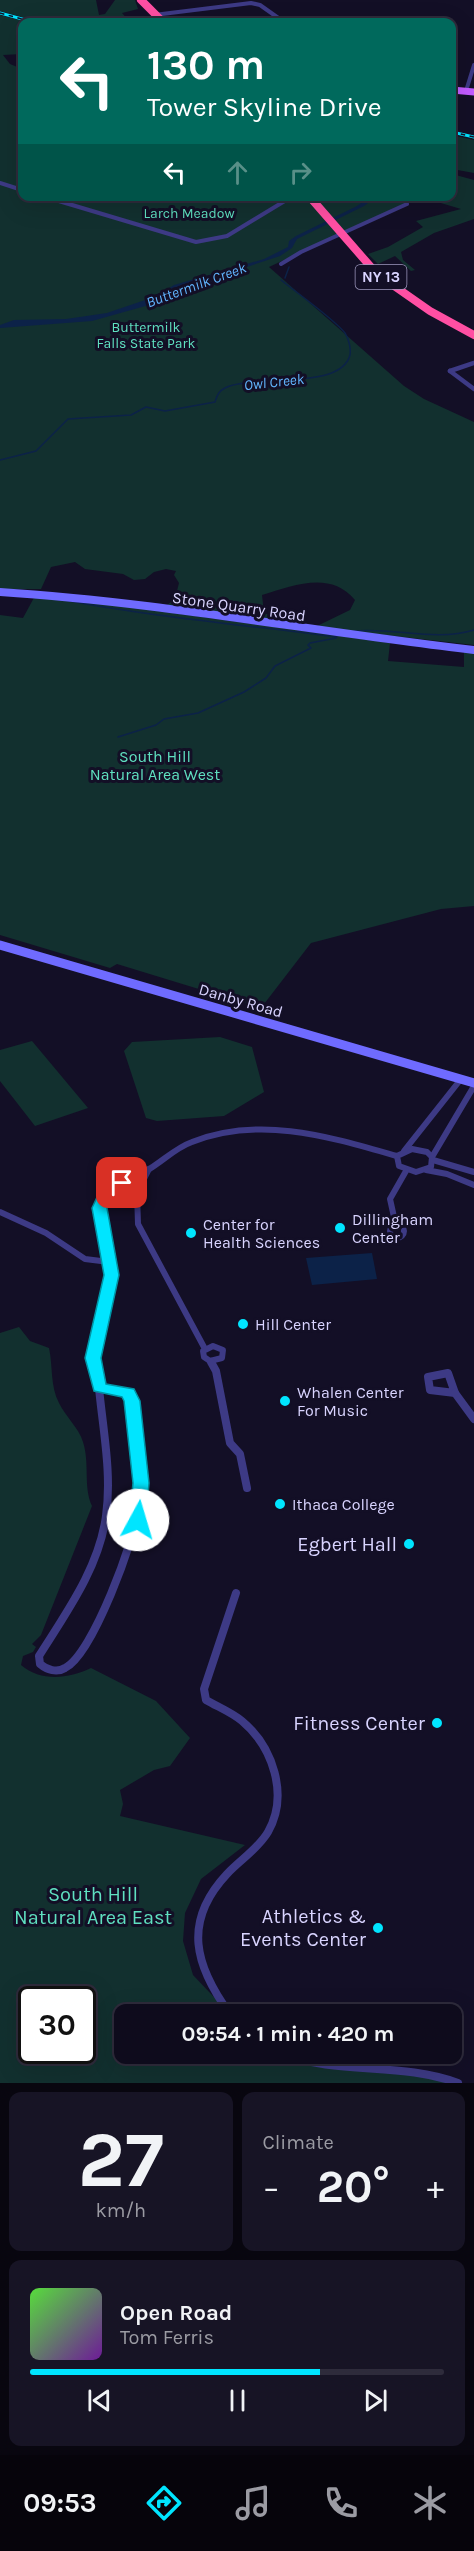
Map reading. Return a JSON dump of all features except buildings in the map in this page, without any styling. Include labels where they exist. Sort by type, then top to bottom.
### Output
[{"type":"highway","points":[[141,0],[158,18]]},
{"type":"highway","name":"NY 13","points":[[313,201],[377,274],[392,286],[474,335]]},
{"type":"main road","points":[[456,90],[474,92]]},
{"type":"street","points":[[154,15],[251,3],[260,5],[278,18]]},
{"type":"street","points":[[466,91],[474,64]]},
{"type":"street","points":[[0,183],[18,189]]},
{"type":"street","points":[[59,201],[183,239],[207,242],[227,236],[285,201]]},
{"type":"street","points":[[281,264],[301,252],[408,204]]},
{"type":"street","points":[[474,363],[450,371],[474,389]]},
{"type":"street","name":"Stone Quarry Road","points":[[0,592],[73,596],[359,637],[474,650]]},
{"type":"street","name":"Danby Road","points":[[0,945],[461,1079],[474,1085]]},
{"type":"street","points":[[461,1079],[404,1151],[397,1156],[396,1163],[406,1171],[425,1170],[447,1174],[474,1185]]},
{"type":"street","points":[[425,1170],[431,1167],[432,1159],[474,1085]]},
{"type":"street","points":[[99,1388],[128,1393],[132,1401],[141,1483],[138,1520],[118,1576],[89,1633],[69,1665],[63,1670],[48,1670],[40,1664],[39,1656],[77,1596],[98,1548],[105,1519],[107,1465],[99,1388],[93,1358],[110,1290],[109,1262],[101,1203],[116,1187],[150,1169],[189,1143],[211,1135],[247,1129],[309,1133],[397,1156]]},
{"type":"street","points":[[404,1151],[420,1150],[432,1159],[474,1172]]},
{"type":"street","points":[[150,1169],[137,1193],[138,1224],[205,1349],[204,1357],[210,1361],[216,1371],[230,1443],[240,1454],[247,1488]]},
{"type":"street","points":[[396,1226],[390,1199],[406,1171]]},
{"type":"street","points":[[0,1212],[46,1233],[85,1259],[109,1262]]},
{"type":"street","points":[[205,1349],[217,1346],[225,1353],[219,1360],[210,1361]]},
{"type":"street","points":[[455,1393],[474,1419]]},
{"type":"street","points":[[222,2004],[202,1972],[197,1939],[202,1914],[219,1884],[258,1846],[269,1830],[277,1806],[274,1766],[259,1737],[241,1720],[206,1700],[204,1689],[236,1593]]},
{"type":"street","points":[[319,2064],[337,2069],[439,2074],[458,2083]]},
{"type":"green space","points":[[0,0],[96,0],[99,15],[105,14],[115,0],[135,0],[138,9],[122,13],[126,18],[25,18],[0,11]]},
{"type":"green space","name":"Buttermilk Falls State Park","points":[[0,15],[18,20],[18,54],[3,55],[10,64],[18,67],[18,201],[434,201],[406,203],[269,267],[404,386],[424,399],[474,422],[474,645],[315,627],[350,610],[355,600],[334,585],[323,583],[298,585],[262,595],[264,613],[297,624],[167,605],[175,599],[179,583],[174,575],[176,571],[166,569],[154,572],[145,579],[134,580],[123,574],[85,569],[75,562],[51,567],[41,589],[0,589]]},
{"type":"green space","points":[[456,136],[474,140],[474,173],[456,170]]},
{"type":"green space","name":"Buttermilk Falls State Park","points":[[456,175],[474,180],[474,219],[434,233],[401,252],[403,260],[415,270],[411,271],[395,256],[378,264],[368,254],[388,247],[423,227],[416,221],[461,209],[434,201],[456,201]]},
{"type":"green space","name":"South Hill Natural Area West","points":[[36,594],[390,643],[388,661],[464,667],[464,651],[474,651],[474,906],[441,909],[311,943],[261,1008],[117,964],[110,968],[0,935],[0,615],[23,618]]},
{"type":"green space","points":[[220,1037],[252,1047],[264,1092],[224,1116],[157,1121],[146,1118],[124,1051],[132,1042]]},
{"type":"green space","points":[[32,1041],[88,1108],[35,1126],[0,1081],[0,1050]]},
{"type":"green space","name":"South Hill Natural Area East","points":[[19,1327],[30,1341],[49,1348],[56,1396],[83,1442],[88,1491],[92,1506],[41,1635],[32,1644],[36,1647],[33,1652],[23,1656],[21,1665],[37,1674],[55,1677],[73,1675],[91,1668],[156,1701],[190,1738],[170,1766],[154,1770],[120,1790],[123,1804],[120,1816],[245,1845],[201,1879],[185,1913],[183,1941],[193,1975],[221,2004],[114,2004],[114,2064],[351,2064],[439,2074],[453,2083],[0,2083],[0,1333]]},
{"type":"water","name":"Buttermilk Creek","points":[[364,201],[371,201],[297,239],[292,248],[280,256],[213,278],[212,284],[203,289],[190,289],[149,305],[92,321],[0,328],[0,325],[14,320],[66,319],[107,313],[154,297],[174,285],[264,259],[288,247],[289,241],[296,236]]},
{"type":"water","points":[[372,1253],[377,1279],[312,1285],[306,1258]]},
{"type":"waterway","name":"Owl Creek","points":[[285,278],[289,267]]},
{"type":"waterway","name":"Owl Creek","points":[[0,460],[36,451],[68,419],[131,415],[146,407],[165,411],[215,402],[221,390],[238,384],[314,378],[331,373],[343,366],[350,355],[349,341],[345,333],[281,280]]},
{"type":"waterway","points":[[64,600],[166,616],[337,637]]},
{"type":"waterway","points":[[354,631],[444,635],[474,630]]},
{"type":"waterway","points":[[118,737],[156,725],[164,719],[198,713],[244,692],[266,678],[275,666],[311,648],[308,645],[310,643],[336,638]]},
{"type":"railway","points":[[0,13],[18,18]]},
{"type":"railway","points":[[456,133],[474,137]]},
{"type":"place","name":"Dillingham Center","points":[[340,1228]]},
{"type":"place","name":"Center for Health Sciences","points":[[191,1233]]},
{"type":"place","name":"Hill Center","points":[[243,1324]]},
{"type":"place","name":"Whalen Center For Music","points":[[285,1401]]},
{"type":"place","name":"Ithaca College","points":[[280,1504]]},
{"type":"place","name":"Egbert Hall","points":[[409,1544]]},
{"type":"place","name":"Fitness Center","points":[[437,1723]]},
{"type":"place","name":"Athletics & Events Center","points":[[378,1928]]},
{"type":"route","points":[[122,1183],[103,1198],[100,1208],[111,1275],[110,1290],[93,1358],[99,1388],[128,1393],[132,1401],[141,1483],[138,1520]]},
{"type":"park label","name":"Larch Meadow","points":[[189,213]]}]
